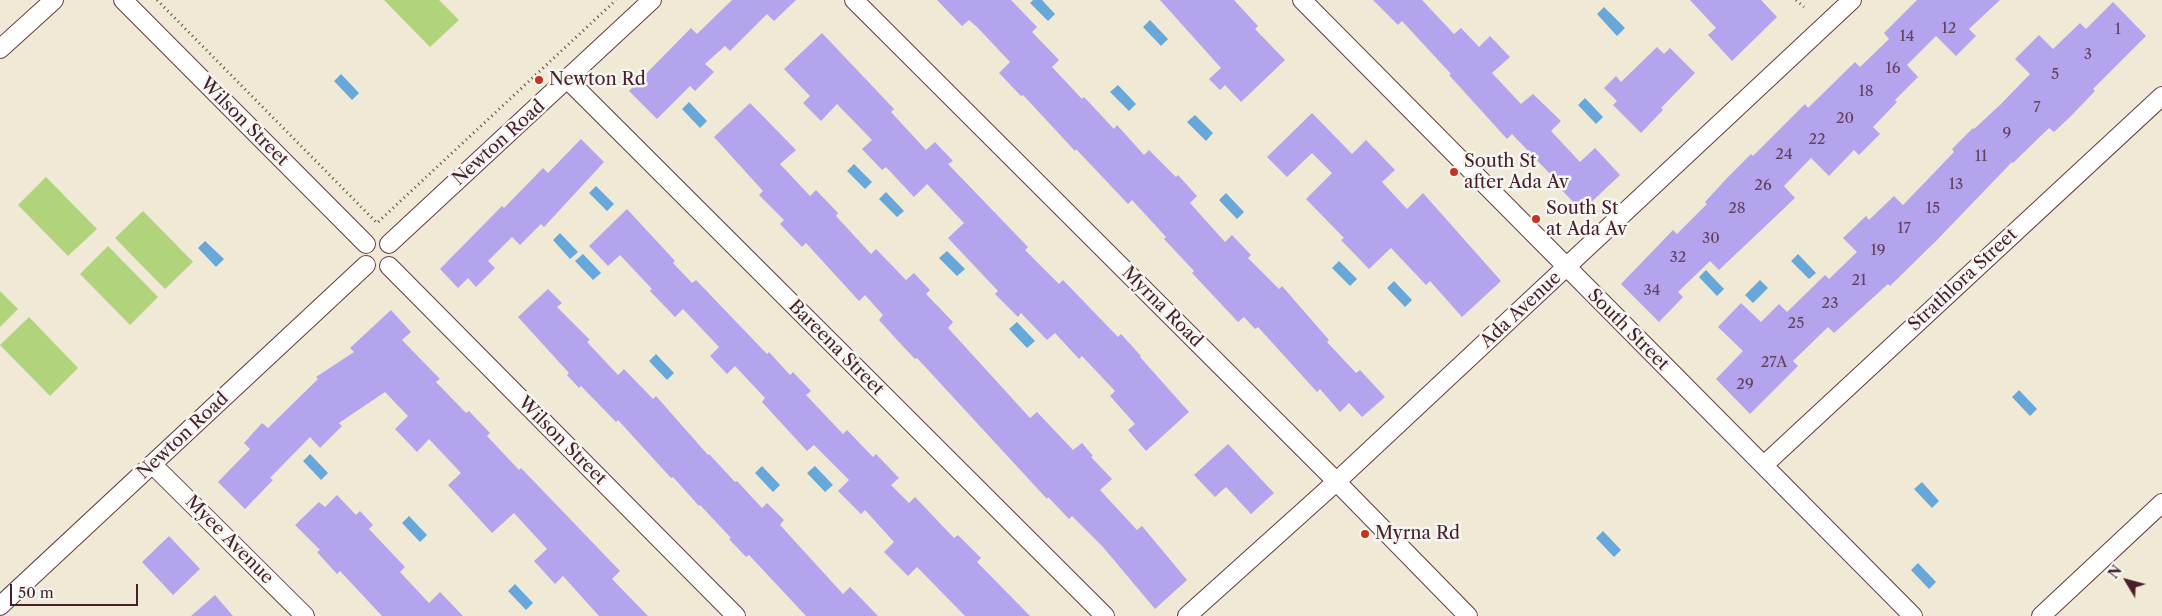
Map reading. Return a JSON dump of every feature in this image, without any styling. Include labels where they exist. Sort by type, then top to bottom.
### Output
[{"type":"street","points":[[0,49],[54,0]]},
{"type":"street","name":"Wilson Street","points":[[123,0],[366,244]]},
{"type":"street","name":"Newton Road","points":[[389,244],[568,80],[652,0]]},
{"type":"street","name":"Myrna Road","points":[[854,0],[1468,616]]},
{"type":"street","name":"South Street","points":[[1302,0],[1913,616]]},
{"type":"street","name":"Ada Avenue","points":[[1187,616],[1336,482],[1566,268],[1840,4]]},
{"type":"street","name":"Bareena Street","points":[[568,80],[1105,616]]},
{"type":"street","name":"Strathlora Street","points":[[1764,465],[2162,96]]},
{"type":"street","points":[[380,239],[389,244],[393,257],[389,266],[380,270],[366,265],[362,252],[366,244],[380,239]]},
{"type":"street","name":"Newton Road","points":[[2,601],[366,265]]},
{"type":"street","name":"Wilson Street","points":[[389,266],[736,616]]},
{"type":"street","name":"Myee Avenue","points":[[152,464],[305,616]]},
{"type":"street","points":[[2041,616],[2162,503]]},
{"type":"path","points":[[157,0],[377,223],[616,0]]},
{"type":"path","points":[[1796,0],[1804,8]]},
{"type":"green space","points":[[384,0],[439,0],[459,20],[430,47]]},
{"type":"green space","points":[[46,177],[97,229],[68,256],[18,205]]},
{"type":"green space","points":[[143,211],[193,262],[165,289],[115,238]]},
{"type":"green space","points":[[108,246],[158,297],[130,325],[80,274]]},
{"type":"green space","points":[[0,291],[18,309],[0,327]]},
{"type":"green space","points":[[29,317],[78,368],[50,396],[0,345]]},
{"type":"water","points":[[1033,0],[1042,0],[1055,14],[1048,21],[1030,3]]},
{"type":"water","points":[[1604,7],[1625,28],[1617,36],[1597,14]]},
{"type":"water","points":[[1150,20],[1168,39],[1161,46],[1143,27]]},
{"type":"water","points":[[341,74],[359,93],[352,100],[334,81]]},
{"type":"water","points":[[1118,85],[1136,104],[1129,111],[1110,92]]},
{"type":"water","points":[[1585,98],[1603,117],[1596,124],[1578,105]]},
{"type":"water","points":[[689,102],[707,121],[700,128],[682,109]]},
{"type":"water","points":[[1195,115],[1213,133],[1206,141],[1187,122]]},
{"type":"water","points":[[854,164],[872,182],[865,189],[847,171]]},
{"type":"water","points":[[596,186],[614,204],[607,211],[589,193]]},
{"type":"water","points":[[886,192],[904,211],[897,217],[879,199]]},
{"type":"water","points":[[1226,193],[1244,212],[1237,219],[1219,200]]},
{"type":"water","points":[[560,233],[578,252],[570,259],[553,240]]},
{"type":"water","points":[[205,241],[224,259],[216,267],[198,248]]},
{"type":"water","points":[[947,251],[965,269],[957,276],[939,258]]},
{"type":"water","points":[[583,254],[601,273],[593,280],[575,261]]},
{"type":"water","points":[[1798,254],[1816,273],[1809,279],[1791,261]]},
{"type":"water","points":[[1339,261],[1357,279],[1350,286],[1332,268]]},
{"type":"water","points":[[1706,270],[1724,289],[1717,296],[1699,277]]},
{"type":"water","points":[[1760,280],[1768,288],[1753,303],[1745,295]]},
{"type":"water","points":[[1394,281],[1412,300],[1405,307],[1387,288]]},
{"type":"water","points":[[1017,322],[1035,341],[1027,348],[1009,329]]},
{"type":"water","points":[[656,354],[674,373],[667,380],[649,361]]},
{"type":"water","points":[[2019,390],[2037,409],[2030,416],[2012,397]]},
{"type":"water","points":[[310,454],[328,473],[321,480],[303,461]]},
{"type":"water","points":[[762,466],[780,485],[773,492],[755,473]]},
{"type":"water","points":[[815,466],[833,485],[825,492],[807,473]]},
{"type":"water","points":[[1922,482],[1939,501],[1932,508],[1914,489]]},
{"type":"water","points":[[409,516],[427,535],[420,542],[402,523]]},
{"type":"water","points":[[1603,531],[1621,550],[1614,557],[1596,538]]},
{"type":"water","points":[[1918,563],[1936,582],[1929,589],[1911,570]]},
{"type":"water","points":[[515,584],[533,603],[526,610],[508,591]]},
{"type":"building","points":[[732,0],[796,0],[774,21],[767,14],[730,51],[725,46],[705,64],[714,72],[695,91],[690,86],[657,119],[629,91],[691,28],[697,34]]},
{"type":"building","points":[[937,0],[1011,0],[1037,27],[1032,32],[1059,60],[1052,67],[1082,99],[1084,97],[1114,129],[1117,125],[1144,155],[1149,150],[1176,177],[1178,175],[1197,196],[1190,203],[1225,242],[1232,235],[1251,255],[1248,258],[1279,289],[1282,286],[1329,340],[1327,342],[1356,373],[1360,370],[1385,397],[1362,417],[1349,403],[1340,412],[1320,389],[1317,392],[1258,327],[1255,329],[1244,317],[1238,322],[1192,273],[1194,271],[1164,239],[1166,237],[1132,200],[1128,204],[1023,95],[1021,96],[999,73],[1010,62],[969,20],[962,26]]},
{"type":"building","points":[[1160,0],[1234,0],[1258,26],[1255,29],[1285,60],[1241,102],[1225,85],[1220,90],[1209,79],[1221,68]]},
{"type":"building","points":[[1373,0],[1422,0],[1454,34],[1461,28],[1479,47],[1490,36],[1510,57],[1492,73],[1521,104],[1533,94],[1561,121],[1551,131],[1580,162],[1595,148],[1620,175],[1582,211],[1512,134],[1507,139],[1402,21],[1398,25]]},
{"type":"building","points":[[1690,0],[1761,0],[1777,17],[1732,61],[1708,35],[1716,28]]},
{"type":"building","points":[[1917,0],[2000,0],[1969,29],[1976,36],[1956,56],[1936,36],[1907,65],[1918,77],[1895,100],[1897,102],[1873,127],[1880,134],[1859,155],[1854,150],[1829,176],[1811,158],[1784,186],[1795,198],[1719,270],[1710,261],[1678,292],[1683,297],[1659,322],[1621,284],[1673,230],[1677,234],[1707,204],[1705,202],[1728,177],[1751,154],[1753,156],[1805,104],[1808,108],[1855,62],[1860,67],[1889,39],[1884,33]]},
{"type":"building","points":[[2113,2],[2146,36],[2093,89],[2095,91],[2071,116],[2054,132],[2049,128],[2012,162],[1890,286],[1888,284],[1834,333],[1828,327],[1793,361],[1798,366],[1750,414],[1716,379],[1743,351],[1718,327],[1741,303],[1761,322],[1779,304],[1787,312],[1825,275],[1829,279],[1857,252],[1843,238],[1866,216],[1869,220],[1894,196],[1903,205],[1954,152],[1952,149],[2000,105],[2030,74],[2015,59],[2039,35],[2053,49],[2080,23],[2086,29]]},
{"type":"building","points":[[822,33],[894,109],[891,112],[926,150],[935,142],[953,161],[948,164],[1028,247],[1025,250],[1059,284],[1063,280],[1118,337],[1121,334],[1189,412],[1146,451],[1128,430],[1135,424],[1110,396],[1115,391],[1082,356],[1079,359],[1055,333],[1047,340],[1021,313],[1018,317],[995,294],[998,291],[948,238],[964,223],[927,184],[914,197],[886,167],[882,170],[862,149],[872,140],[837,104],[821,121],[803,103],[810,96],[784,69]]},
{"type":"building","points":[[1657,47],[1664,54],[1670,48],[1695,73],[1661,108],[1663,110],[1641,133],[1613,105],[1617,101],[1604,88],[1616,76],[1621,82]]},
{"type":"building","points":[[750,103],[796,150],[780,164],[810,196],[816,190],[838,213],[836,216],[871,254],[876,249],[906,280],[914,273],[930,290],[926,294],[953,322],[948,328],[1030,418],[1037,412],[1073,450],[1082,443],[1093,456],[1091,457],[1112,479],[1100,490],[1137,530],[1142,526],[1187,580],[1155,609],[1103,547],[1072,516],[1069,519],[1048,497],[1047,499],[917,358],[915,359],[898,341],[879,320],[883,315],[865,295],[859,301],[806,243],[802,247],[780,224],[784,220],[759,195],[763,191],[714,137]]},
{"type":"building","points":[[1312,113],[1352,154],[1366,140],[1395,170],[1382,182],[1407,209],[1423,193],[1501,281],[1462,317],[1430,281],[1426,285],[1391,248],[1369,269],[1341,240],[1344,238],[1306,199],[1332,173],[1312,153],[1287,177],[1267,157]]},
{"type":"building","points":[[581,139],[604,162],[544,227],[541,224],[520,245],[512,237],[488,261],[495,268],[476,287],[468,278],[458,288],[440,269],[502,206],[504,208],[543,168],[548,173]]},
{"type":"building","points":[[627,209],[675,261],[673,263],[692,283],[696,280],[767,354],[769,352],[790,375],[793,372],[811,391],[806,395],[843,434],[847,430],[873,457],[876,454],[899,478],[891,485],[909,503],[915,497],[954,538],[958,535],[981,558],[977,562],[1030,616],[965,616],[917,567],[908,576],[884,552],[894,542],[865,510],[861,514],[838,491],[849,480],[814,445],[807,451],[762,402],[765,398],[735,366],[727,374],[710,356],[719,347],[683,309],[675,317],[620,255],[608,266],[589,246]]},
{"type":"building","points":[[548,289],[562,303],[557,307],[590,340],[587,342],[618,375],[624,369],[653,399],[656,396],[708,455],[735,482],[737,481],[762,508],[767,503],[784,520],[780,525],[843,594],[850,587],[878,616],[806,616],[749,555],[746,557],[729,539],[731,538],[673,477],[671,478],[618,420],[616,422],[581,386],[579,388],[567,375],[569,373],[518,317]]},
{"type":"building","points":[[391,310],[411,332],[402,340],[440,379],[436,382],[466,413],[469,411],[490,433],[487,436],[519,470],[521,468],[620,571],[612,579],[648,616],[599,616],[563,576],[555,584],[534,561],[547,549],[514,513],[492,533],[448,485],[461,473],[429,439],[417,452],[395,429],[408,416],[385,392],[339,423],[342,426],[320,448],[310,437],[270,478],[273,480],[245,509],[218,482],[250,449],[244,443],[262,423],[268,428],[318,379],[316,377],[354,352],[350,348]]},
{"type":"building","points":[[1228,444],[1274,493],[1251,514],[1226,487],[1215,497],[1194,475]]},
{"type":"building","points":[[337,495],[356,515],[360,511],[373,525],[369,529],[405,567],[400,572],[429,603],[440,592],[463,616],[382,616],[340,571],[337,574],[317,552],[320,550],[295,525],[319,502],[325,507]]},
{"type":"building","points":[[169,536],[200,569],[173,595],[142,562]]},
{"type":"building","points":[[215,595],[233,616],[191,616]]},
{"type":"place","name":"Newton Rd","points":[[539,80]]},
{"type":"place","name":"South St after Ada Av","points":[[1454,172]]},
{"type":"place","name":"South St at Ada Av","points":[[1536,219]]},
{"type":"place","name":"Myrna Rd","points":[[1365,534]]}]
